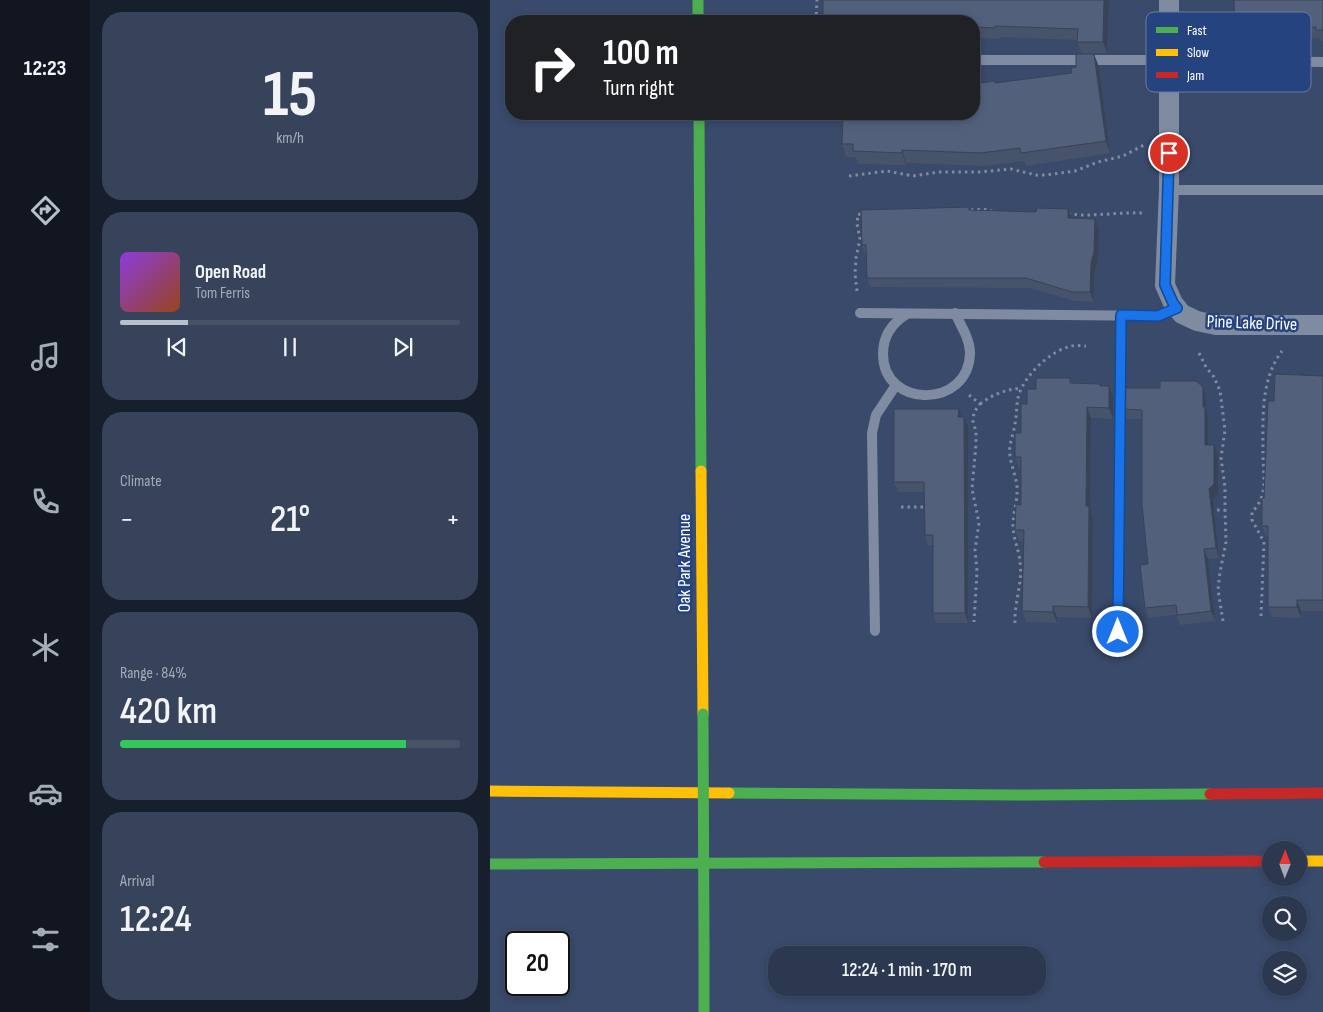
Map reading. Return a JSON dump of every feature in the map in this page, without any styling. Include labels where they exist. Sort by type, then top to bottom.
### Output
[{"type":"main road","points":[[698,0],[698,15]]},
{"type":"main road","name":"Oak Park Avenue","points":[[699,120],[704,1012]]},
{"type":"main road","points":[[490,791],[1019,795],[1323,793]]},
{"type":"main road","points":[[490,864],[1262,861]]},
{"type":"main road","points":[[1308,861],[1323,861]]},
{"type":"main road","points":[[539,875],[656,863]]},
{"type":"street","points":[[1169,92],[1169,190],[1165,285],[1173,303],[1180,312]]},
{"type":"street","name":"Pine Lake Drive","points":[[1180,312],[1196,321],[1216,325],[1323,325]]},
{"type":"lane","points":[[980,60],[1146,60]]},
{"type":"lane","points":[[1169,190],[1323,190]]},
{"type":"lane","points":[[860,312],[1158,316],[1180,312]]},
{"type":"lane","points":[[908,313],[896,321],[887,332],[883,346],[883,360],[888,374],[896,385],[908,392],[922,396],[937,395],[950,389],[960,379],[967,367],[970,353],[967,339],[955,314]]},
{"type":"lane","points":[[1118,632],[1121,315]]},
{"type":"lane","points":[[875,631],[872,433],[876,415],[896,385]]},
{"type":"path","points":[[816,15],[817,0]]},
{"type":"path","points":[[849,176],[887,171],[913,176],[939,172],[1010,169],[1036,175],[1075,171],[1098,162],[1123,156],[1144,145]]},
{"type":"path","points":[[964,163],[964,172]]},
{"type":"path","points":[[967,211],[982,209],[1000,212]]},
{"type":"path","points":[[981,216],[982,209]]},
{"type":"path","points":[[1061,214],[1086,216],[1124,212],[1142,213]]},
{"type":"path","points":[[857,291],[855,274],[860,239],[857,224],[858,214],[867,215]]},
{"type":"path","points":[[1015,622],[1014,612],[1020,580],[1020,563],[1013,526],[1017,486],[1010,447],[1016,418],[1016,407],[1022,388],[1034,370],[1062,349],[1073,346],[1086,346]]},
{"type":"path","points":[[1261,616],[1264,542],[1252,520],[1252,512],[1259,504],[1264,489],[1263,412],[1268,379],[1271,369],[1282,351]]},
{"type":"path","points":[[1199,353],[1214,377],[1220,391],[1225,430],[1221,458],[1225,487],[1226,542],[1218,590],[1223,621]]},
{"type":"path","points":[[974,622],[977,571],[975,550],[979,523],[972,489],[975,469],[976,432],[973,422],[974,412],[989,397],[1000,392],[1022,388]]},
{"type":"path","points":[[969,395],[980,404]]},
{"type":"path","points":[[968,502],[974,500]]},
{"type":"path","points":[[1259,504],[1266,503]]},
{"type":"path","points":[[901,507],[931,507]]},
{"type":"path","points":[[1015,508],[1022,507]]},
{"type":"path","points":[[1207,510],[1224,510]]},
{"type":"building","points":[[823,0],[1104,0],[1103,42],[1077,42],[1078,29],[995,26],[995,28],[980,27],[980,15],[823,15]]},
{"type":"building","points":[[1234,0],[1323,0],[1323,30],[1316,30],[1316,27],[1311,27],[1311,12],[1234,12]]},
{"type":"building","points":[[1076,54],[1094,54],[1106,141],[1021,153],[1020,148],[980,153],[902,150],[902,153],[853,151],[853,144],[842,144],[843,120],[980,120],[980,83],[995,81],[995,83],[1072,73],[1071,68],[1076,67]]},
{"type":"building","points":[[969,207],[969,210],[1036,212],[1037,208],[1068,209],[1068,218],[1095,219],[1090,292],[1072,292],[1026,278],[867,278],[866,245],[862,245],[861,210]]},
{"type":"building","points":[[1275,374],[1323,376],[1323,600],[1297,600],[1297,607],[1268,607],[1268,526],[1262,526],[1262,498],[1264,498],[1268,401],[1274,401]]},
{"type":"building","points":[[1036,378],[1070,378],[1070,383],[1109,386],[1109,408],[1087,407],[1086,506],[1089,506],[1088,607],[1053,606],[1053,612],[1022,611],[1024,530],[1015,530],[1016,504],[1021,505],[1021,457],[1015,457],[1015,433],[1021,433],[1021,404],[1027,404],[1027,389],[1036,389]]},
{"type":"building","points":[[1160,381],[1196,381],[1203,387],[1205,445],[1214,445],[1214,484],[1209,489],[1216,548],[1204,549],[1211,611],[1177,615],[1176,605],[1145,608],[1140,565],[1148,564],[1142,505],[1142,410],[1123,409],[1124,388],[1160,388]]},
{"type":"building","points":[[894,409],[959,409],[958,417],[964,417],[965,613],[933,613],[933,535],[925,535],[924,482],[894,482]]},
{"type":"traffic: fast","points":[[698,0],[698,15]]},
{"type":"traffic: fast","points":[[699,120],[701,471]]},
{"type":"traffic: fast","points":[[703,714],[704,944]]},
{"type":"traffic: fast","points":[[729,793],[1210,794]]},
{"type":"traffic: fast","points":[[490,864],[1044,862]]},
{"type":"traffic: fast","points":[[704,944],[704,1012]]},
{"type":"traffic: slow","points":[[701,471],[703,714]]},
{"type":"traffic: slow","points":[[490,791],[729,793]]},
{"type":"traffic: slow","points":[[1308,861],[1323,861]]},
{"type":"traffic: jam","points":[[1210,794],[1323,793]]},
{"type":"traffic: jam","points":[[1044,862],[1262,861]]},
{"type":"route","points":[[1118,632],[1121,315],[1158,316],[1177,308],[1165,285],[1169,153]]}]
